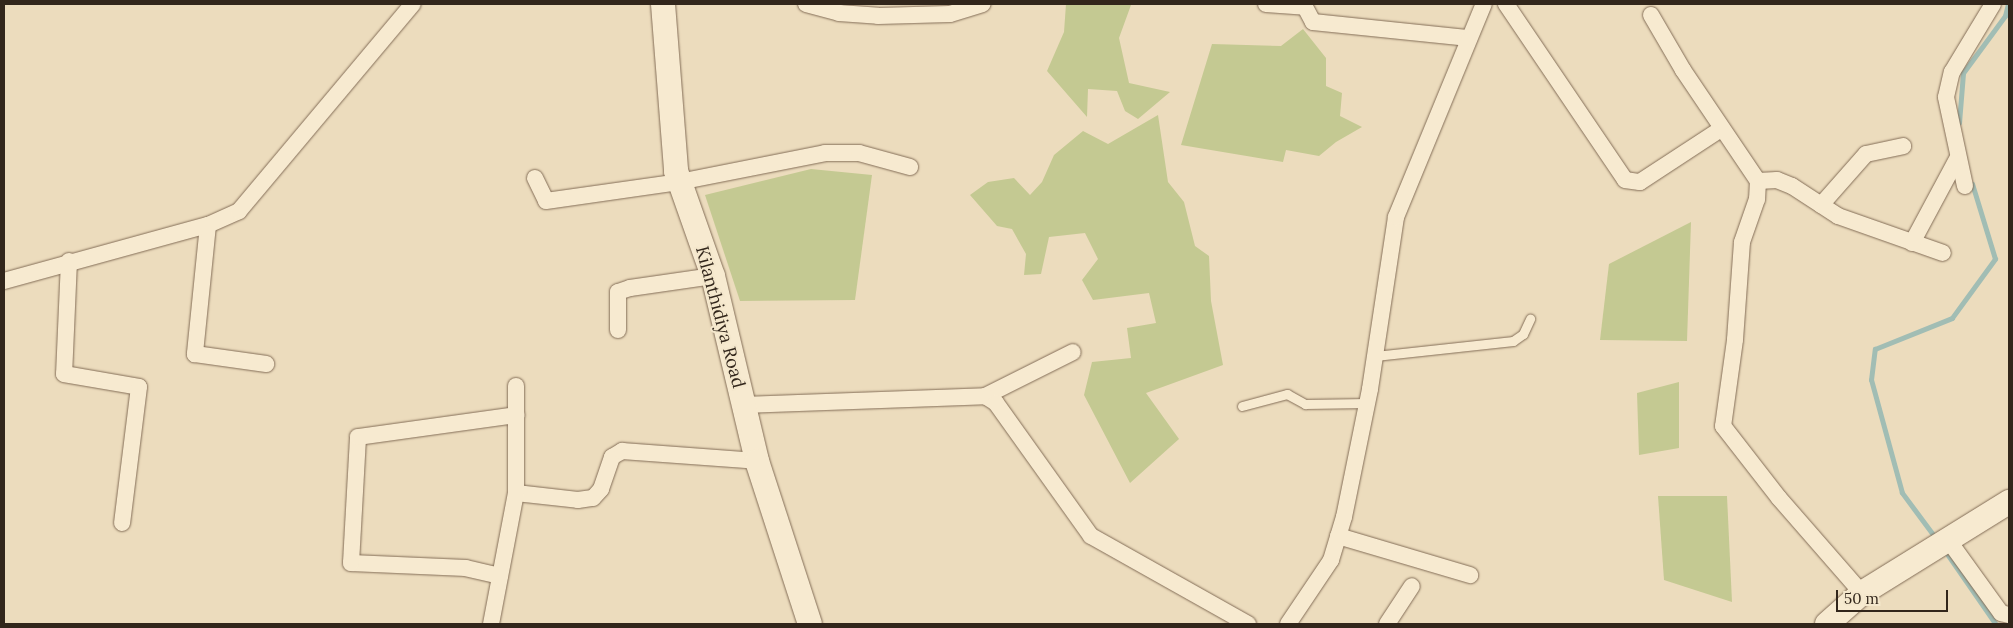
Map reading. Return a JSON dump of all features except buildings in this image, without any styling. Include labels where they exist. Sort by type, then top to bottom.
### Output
[{"type":"street","points":[[4,281],[69,261],[208,225],[239,211],[414,4]]},
{"type":"street","name":"Kilanthidiya Road","points":[[663,4],[671,135],[679,182],[713,276],[757,461],[810,624]]},
{"type":"street","points":[[806,4],[839,13],[878,16],[950,14],[983,4]]},
{"type":"street","points":[[1266,4],[1305,7],[1312,22],[1469,38]]},
{"type":"street","points":[[1288,624],[1331,560],[1367,403],[1396,217],[1484,4]]},
{"type":"street","points":[[1506,4],[1625,180],[1640,182],[1722,130]]},
{"type":"street","points":[[1965,186],[1957,158],[1946,97],[1948,82],[1993,4]]},
{"type":"street","points":[[1652,15],[1722,130],[1758,181],[1757,199],[1742,242],[1735,340],[1724,426],[1778,498],[1862,593]]},
{"type":"street","points":[[1821,205],[1866,154],[1903,146]]},
{"type":"street","points":[[535,178],[546,200],[679,182],[825,153],[860,153],[910,166]]},
{"type":"street","points":[[1912,243],[1957,158]]},
{"type":"street","points":[[1758,181],[1777,180],[1792,186],[1838,216],[1912,243],[1943,252]]},
{"type":"street","points":[[208,225],[195,354],[266,364]]},
{"type":"street","points":[[69,261],[64,374],[139,387],[122,523]]},
{"type":"street","points":[[618,330],[618,292],[630,288],[713,276]]},
{"type":"street","points":[[743,404],[985,396],[1073,352]]},
{"type":"street","points":[[492,624],[516,493],[516,386]]},
{"type":"street","points":[[985,396],[996,403],[1091,536],[1248,624]]},
{"type":"street","points":[[500,576],[466,568],[351,563],[358,436],[516,415]]},
{"type":"street","points":[[516,493],[578,500],[593,498],[601,489],[612,457],[622,451],[757,461]]},
{"type":"street","points":[[1827,624],[1862,593],[1941,546],[2009,502]]},
{"type":"street","points":[[1338,536],[1470,575]]},
{"type":"street","points":[[1941,546],[1996,606],[2009,615]]},
{"type":"street","points":[[1387,624],[1412,586]]},
{"type":"lane","points":[[1375,356],[1513,341],[1523,334],[1530,318]]},
{"type":"lane","points":[[1242,406],[1287,394],[1305,404],[1367,403]]},
{"type":"green space","points":[[1066,4],[1131,5],[1119,38],[1129,83],[1170,92],[1138,119],[1125,111],[1117,91],[1088,89],[1087,117],[1047,71],[1064,32]]},
{"type":"green space","points":[[1303,29],[1326,58],[1326,86],[1342,93],[1340,116],[1362,127],[1336,142],[1319,156],[1286,150],[1283,162],[1181,145],[1212,44],[1281,46]]},
{"type":"green space","points":[[1158,115],[1168,182],[1184,202],[1195,246],[1209,256],[1211,301],[1223,365],[1146,393],[1179,439],[1130,483],[1084,395],[1092,362],[1131,358],[1127,328],[1156,323],[1149,293],[1093,300],[1082,280],[1098,259],[1085,233],[1049,237],[1041,274],[1024,275],[1026,254],[1012,229],[997,226],[970,195],[988,182],[1014,178],[1030,195],[1042,182],[1054,155],[1083,131],[1108,144]]},
{"type":"green space","points":[[811,169],[872,175],[855,300],[740,301],[705,195]]},
{"type":"green space","points":[[1691,222],[1687,341],[1600,340],[1609,264]]},
{"type":"green space","points":[[1679,382],[1679,448],[1639,455],[1637,393]]},
{"type":"green space","points":[[1658,496],[1727,496],[1732,602],[1664,580]]},
{"type":"waterway","points":[[1959,123],[1963,73],[2005,16],[2008,4]]},
{"type":"waterway","points":[[1936,539],[1902,493],[1871,380],[1875,349],[1952,318],[1995,259],[1972,184]]},
{"type":"waterway","points":[[1944,549],[1996,624]]}]
